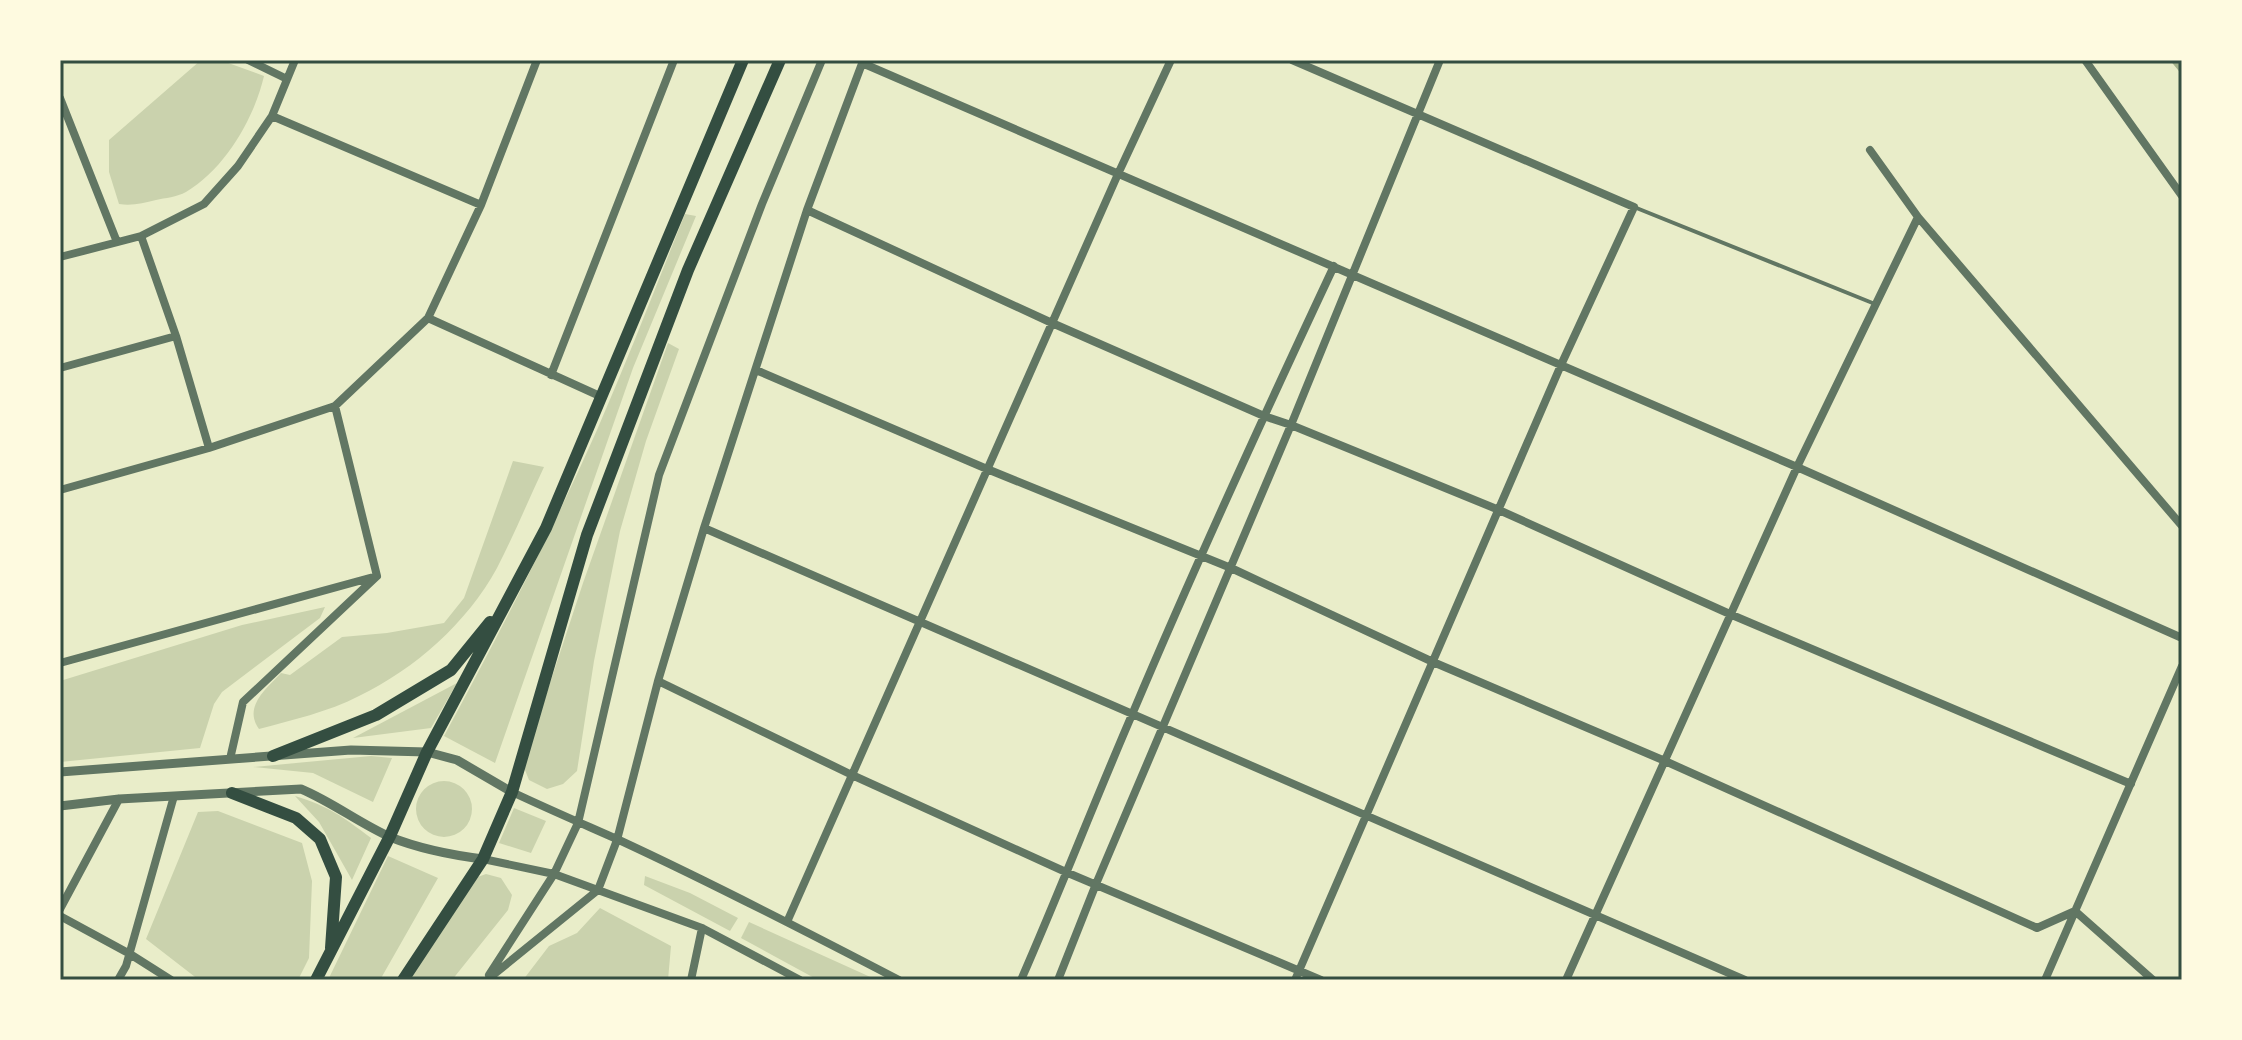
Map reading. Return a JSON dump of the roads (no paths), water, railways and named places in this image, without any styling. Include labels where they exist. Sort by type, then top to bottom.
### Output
[{"type":"highway","points":[[316,980],[390,836],[427,752],[546,528],[743,60]]},
{"type":"highway","points":[[403,980],[483,859],[512,792],[587,535],[688,270],[780,60]]},
{"type":"highway","points":[[273,756],[376,715],[451,670],[509,598]]},
{"type":"highway","points":[[232,793],[296,818],[320,839],[336,877],[330,955]]},
{"type":"street","points":[[248,60],[287,79]]},
{"type":"street","points":[[60,257],[141,236],[204,204],[238,166],[272,116],[295,60]]},
{"type":"street","points":[[60,490],[209,448],[335,406],[428,318],[481,205],[537,60]]},
{"type":"street","points":[[551,375],[674,60]]},
{"type":"street","points":[[486,980],[554,874],[578,823],[659,475],[762,204],[822,60]]},
{"type":"street","points":[[787,922],[1171,60]]},
{"type":"street","points":[[1292,60],[1634,207],[1561,365],[1297,975]]},
{"type":"street","points":[[1058,980],[1440,60]]},
{"type":"street","points":[[2085,60],[2182,196]]},
{"type":"street","points":[[486,980],[598,890],[617,840],[658,681],[704,528],[807,210],[863,62],[1797,467],[2182,638]]},
{"type":"street","points":[[60,98],[117,242]]},
{"type":"street","points":[[272,116],[481,205]]},
{"type":"street","points":[[60,130],[71,126]]},
{"type":"street","points":[[1870,150],[1918,217],[2182,526]]},
{"type":"street","points":[[807,210],[1264,416],[1499,510],[1732,615],[2131,784]]},
{"type":"street","points":[[1566,980],[1797,467],[1918,217]]},
{"type":"street","points":[[141,236],[176,336],[209,448]]},
{"type":"street","points":[[1021,980],[1200,557],[1334,266]]},
{"type":"street","points":[[428,318],[602,397]]},
{"type":"street","points":[[60,368],[176,336]]},
{"type":"street","points":[[756,370],[987,469],[1231,568],[1433,662],[1665,761],[2037,928],[2075,911]]},
{"type":"street","points":[[335,406],[377,576]]},
{"type":"street","points":[[704,528],[1745,980]]},
{"type":"street","points":[[60,663],[377,576]]},
{"type":"street","points":[[230,759],[243,702],[377,576]]},
{"type":"street","points":[[2045,980],[2182,666]]},
{"type":"street","points":[[658,681],[852,775],[1068,873],[1297,975],[1321,980]]},
{"type":"street","points":[[60,772],[351,750],[427,752],[457,760],[512,792],[787,922],[899,980]]},
{"type":"street","points":[[60,806],[119,799],[301,789],[390,836],[441,854],[554,874],[702,928],[782,976],[800,980]]},
{"type":"street","points":[[118,980],[130,954],[174,796]]},
{"type":"street","points":[[60,909],[119,799]]},
{"type":"street","points":[[2075,911],[2153,980]]},
{"type":"street","points":[[60,916],[171,980]]},
{"type":"street","points":[[691,980],[702,928]]},
{"type":"lane","points":[[1634,207],[1875,304]]},
{"type":"waterway","points":[[2173,60],[2182,71]]}]
